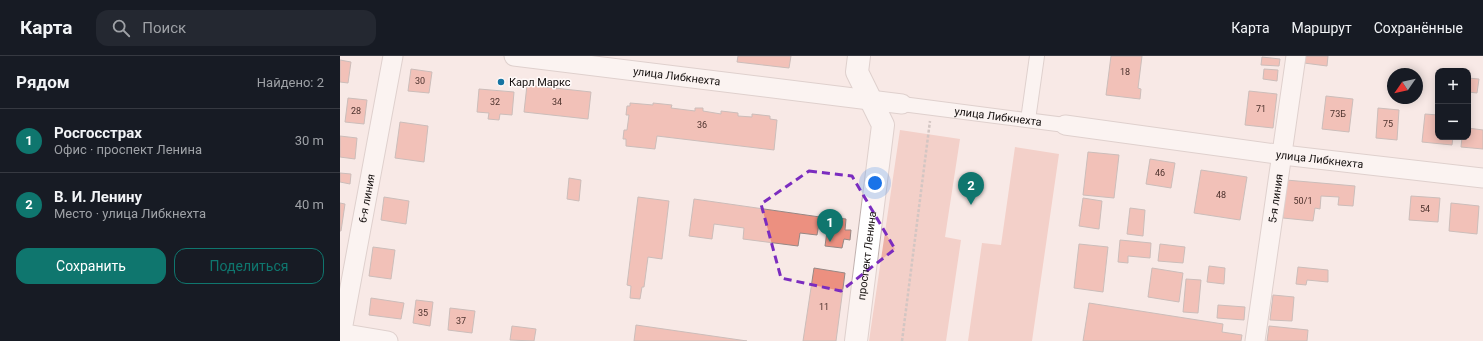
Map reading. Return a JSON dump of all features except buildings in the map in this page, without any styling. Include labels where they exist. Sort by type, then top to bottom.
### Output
[{"type":"street","name":"6-я линия","points":[[340,336],[393,56]]},
{"type":"street","name":"улица Либкнехта","points":[[514,56],[1483,178]]},
{"type":"street","name":"проспект Ленина","points":[[856,341],[883,125],[873,101],[857,72],[859,56]]},
{"type":"street","points":[[1028,120],[1037,56]]},
{"type":"street","name":"5-я линия","points":[[1255,341],[1296,56]]},
{"type":"street","points":[[340,336],[388,341]]},
{"type":"path","points":[[902,341],[932,108]]},
{"type":"highlighted area","points":[[809,171],[852,176],[895,249],[841,291],[781,278],[761,204]]},
{"type":"shaded area","points":[[900,130],[960,139],[945,237],[961,240],[946,341],[869,341]]},
{"type":"shaded area","points":[[1015,147],[1059,154],[1032,341],[968,341],[982,243],[1001,245]]},
{"type":"place","name":"Карл Маркс","points":[[501,82]]},
{"type":"place","name":"В. И. Ленину","points":[[971,205]]},
{"type":"place","name":"Росгосстрах","points":[[830,242]]}]
